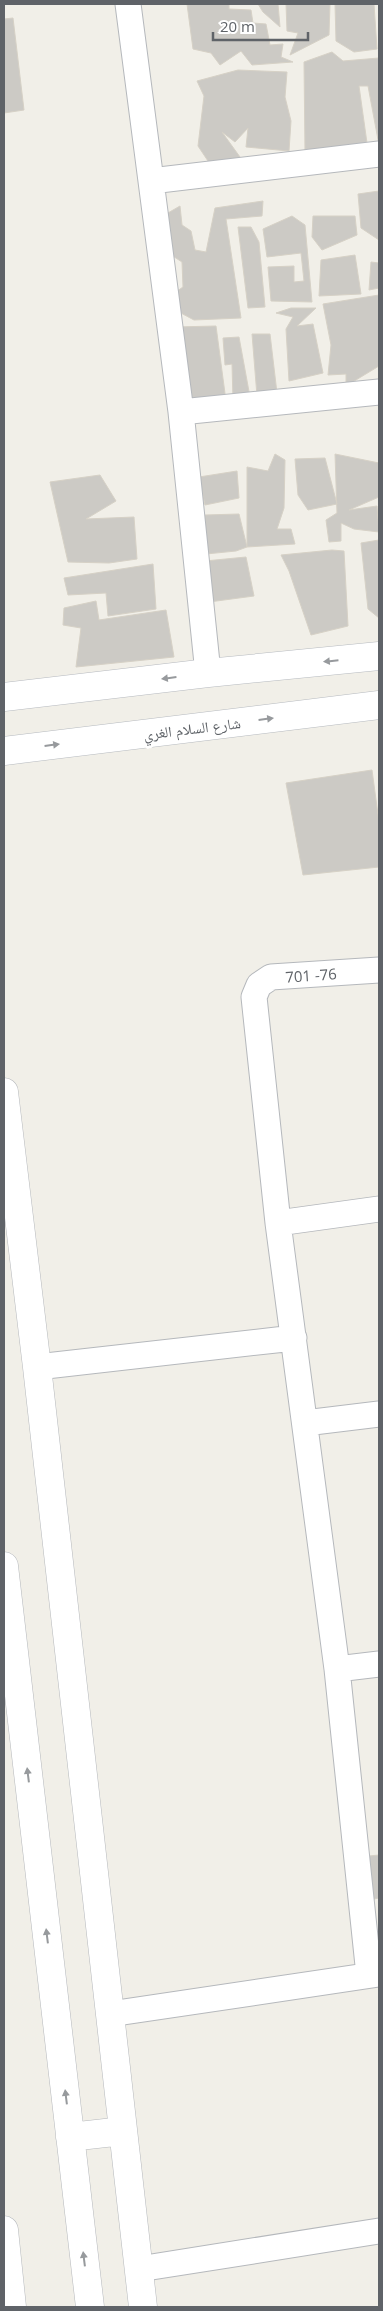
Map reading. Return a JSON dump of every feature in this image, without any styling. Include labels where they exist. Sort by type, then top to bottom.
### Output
[{"type":"street","points":[[128,4],[182,412],[208,673]]},
{"type":"street","points":[[151,181],[379,154]]},
{"type":"street","points":[[182,412],[379,392]]},
{"type":"street","points":[[4,698],[208,673],[379,656]]},
{"type":"street","name":"شارع السلام الغري","points":[[4,751],[379,705]]},
{"type":"street","name":"701 -76","points":[[278,1223],[254,997],[259,985],[272,977],[379,970]]},
{"type":"street","points":[[4,1092],[38,1366],[143,2307]]},
{"type":"street","points":[[110,2014],[374,1975],[337,1669],[278,1223],[379,1209]]},
{"type":"street","points":[[38,1366],[294,1338]]},
{"type":"street","points":[[305,1423],[379,1414]]},
{"type":"street","points":[[4,1566],[90,2307]]},
{"type":"street","points":[[337,1669],[379,1664]]},
{"type":"street","points":[[70,2137],[123,2130]]},
{"type":"street","points":[[4,2230],[12,2307]]},
{"type":"street","points":[[139,2269],[379,2231]]},
{"type":"building","points":[[187,4],[229,4],[229,9],[251,10],[253,23],[266,24],[270,45],[283,44],[281,57],[293,62],[252,65],[241,51],[220,65],[211,53],[193,49]]},
{"type":"building","points":[[258,4],[278,4],[280,27],[263,12]]},
{"type":"building","points":[[286,4],[330,4],[329,35],[290,55],[298,33],[287,31]]},
{"type":"building","points":[[335,4],[374,4],[377,49],[354,52],[336,41]]},
{"type":"building","points":[[13,18],[24,110],[4,113],[4,19]]},
{"type":"building","points":[[332,52],[343,61],[379,58],[379,145],[368,86],[359,86],[367,143],[305,152],[304,62]]},
{"type":"building","points":[[238,70],[287,72],[285,97],[291,121],[289,151],[246,147],[248,128],[235,142],[222,132],[240,157],[210,164],[198,146],[204,96],[197,81]]},
{"type":"building","points":[[379,191],[379,240],[361,228],[358,194]]},
{"type":"building","points":[[263,201],[262,216],[226,219],[241,318],[194,320],[179,312],[173,294],[183,287],[182,262],[165,251],[161,217],[180,206],[182,225],[191,231],[195,250],[206,252],[215,208]]},
{"type":"building","points":[[292,216],[305,225],[312,302],[271,301],[268,267],[294,266],[294,282],[304,281],[301,253],[267,257],[263,229]]},
{"type":"building","points":[[313,216],[355,216],[357,235],[322,250],[312,237]]},
{"type":"building","points":[[238,227],[251,227],[259,242],[265,307],[248,308]]},
{"type":"building","points":[[355,255],[361,294],[319,296],[321,260]]},
{"type":"building","points":[[371,262],[379,263],[379,288],[369,290]]},
{"type":"building","points":[[379,295],[379,366],[346,386],[346,374],[328,375],[331,345],[323,304]]},
{"type":"building","points":[[291,308],[316,308],[297,326],[313,324],[323,373],[289,381],[286,329],[293,317],[276,313]]},
{"type":"building","points":[[216,326],[226,401],[188,407],[175,327]]},
{"type":"building","points":[[252,334],[270,334],[277,393],[257,396]]},
{"type":"building","points":[[239,337],[250,397],[233,400],[232,364],[225,365],[223,338]]},
{"type":"building","points":[[275,454],[285,460],[284,508],[277,529],[291,529],[295,544],[247,547],[247,467],[268,471]]},
{"type":"building","points":[[335,454],[379,463],[379,497],[349,510],[377,506],[379,532],[354,529],[341,523],[341,541],[329,542],[326,520],[337,513]]},
{"type":"building","points":[[325,458],[337,504],[308,510],[298,495],[295,459]]},
{"type":"building","points":[[237,471],[239,498],[205,505],[199,477]]},
{"type":"building","points":[[100,475],[116,501],[86,519],[134,517],[137,559],[109,563],[68,562],[50,482]]},
{"type":"building","points":[[239,514],[247,547],[236,551],[206,554],[205,515]]},
{"type":"building","points":[[379,540],[379,618],[368,609],[361,543]]},
{"type":"building","points":[[332,550],[344,551],[348,626],[311,635],[289,571],[281,555]]},
{"type":"building","points":[[246,557],[254,596],[209,602],[205,561]]},
{"type":"building","points":[[153,564],[156,609],[108,616],[106,593],[68,595],[64,578]]},
{"type":"building","points":[[96,601],[99,620],[166,610],[174,657],[76,667],[81,628],[63,625],[64,608]]},
{"type":"building","points":[[372,770],[379,822],[379,867],[303,875],[286,783]]},
{"type":"building","points":[[379,1855],[379,1898],[374,1899],[369,1856]]}]
